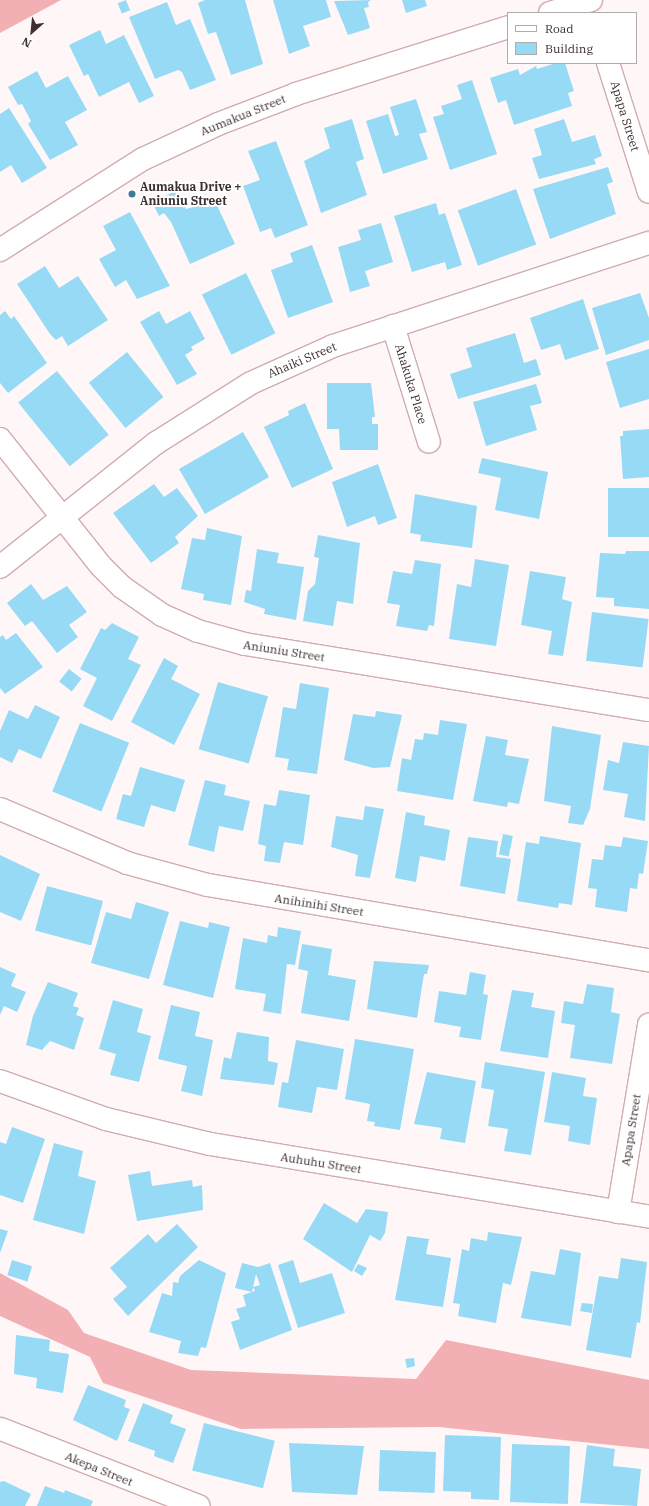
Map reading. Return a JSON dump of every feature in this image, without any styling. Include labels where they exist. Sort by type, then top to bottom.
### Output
[{"type":"street","points":[[555,12],[591,5]]},
{"type":"street","name":"Aumakua Street","points":[[0,250],[143,159],[218,124],[296,94],[507,26]]},
{"type":"street","name":"Apapa Street","points":[[608,64],[649,192]]},
{"type":"street","name":"Ahaiki Street","points":[[0,567],[156,443],[251,383],[333,346],[649,243]]},
{"type":"street","name":"Ahakuka Place","points":[[392,326],[429,442]]},
{"type":"street","name":"Aniuniu Street","points":[[0,439],[62,517],[122,587],[162,615],[215,638],[649,710]]},
{"type":"street","name":"Anihinihi Street","points":[[0,809],[127,863],[208,885],[649,960]]},
{"type":"street","name":"Apapa Street","points":[[618,1212],[649,1025]]},
{"type":"street","name":"Auhuhu Street","points":[[0,1081],[106,1119],[210,1144],[649,1217]]},
{"type":"street","name":"Akepa Street","points":[[1,1429],[198,1506]]},
{"type":"shaded area","points":[[0,0],[61,0],[0,33]]},
{"type":"shaded area","points":[[0,1273],[68,1310],[84,1333],[191,1370],[416,1379],[446,1340],[649,1380],[649,1449],[439,1427],[241,1429],[103,1383],[90,1357],[0,1316]]},
{"type":"building","points":[[126,0],[130,10],[122,14],[118,3]]},
{"type":"building","points":[[205,0],[245,0],[263,64],[231,75],[216,32],[208,34],[198,3]]},
{"type":"building","points":[[273,0],[326,0],[331,17],[303,26],[310,46],[289,54]]},
{"type":"building","points":[[371,0],[368,2],[369,7],[364,8],[370,28],[348,35],[334,1]]},
{"type":"building","points":[[402,0],[425,0],[427,6],[406,13]]},
{"type":"building","points":[[167,2],[176,25],[190,19],[216,80],[190,90],[182,72],[178,70],[155,79],[129,17]]},
{"type":"building","points":[[100,30],[106,44],[124,35],[154,96],[139,103],[129,82],[99,97],[88,74],[84,76],[69,45]]},
{"type":"building","points":[[553,64],[565,64],[574,91],[568,93],[572,106],[514,125],[506,100],[498,103],[490,78],[518,69],[520,75],[536,66],[537,69]]},
{"type":"building","points":[[37,71],[46,88],[68,76],[87,110],[65,122],[78,145],[50,160],[28,124],[31,121],[22,104],[18,105],[8,87]]},
{"type":"building","points":[[472,80],[497,154],[450,170],[433,117],[444,114],[441,106],[462,99],[457,85]]},
{"type":"building","points":[[416,99],[427,132],[419,134],[428,159],[383,174],[366,121],[388,114],[395,136],[399,135],[390,107]]},
{"type":"building","points":[[9,108],[47,168],[22,183],[11,165],[0,172],[0,114]]},
{"type":"building","points":[[352,119],[364,159],[356,162],[367,195],[321,213],[304,161],[330,148],[324,128]]},
{"type":"building","points":[[564,119],[572,142],[595,135],[602,156],[594,159],[596,164],[539,179],[532,158],[542,155],[534,129]]},
{"type":"building","points":[[276,141],[308,225],[275,238],[271,228],[260,232],[243,186],[260,180],[248,151]]},
{"type":"building","points":[[608,167],[613,182],[607,184],[616,214],[550,239],[533,189]]},
{"type":"building","points":[[516,189],[536,244],[478,266],[458,210]]},
{"type":"building","points":[[178,190],[186,209],[215,201],[235,244],[190,264],[171,222],[164,213],[159,216],[152,202]]},
{"type":"building","points":[[436,203],[439,215],[445,213],[462,265],[447,270],[445,262],[412,272],[394,216]]},
{"type":"building","points":[[130,212],[170,286],[137,299],[126,280],[115,287],[99,259],[116,250],[103,226]]},
{"type":"building","points":[[381,223],[393,262],[365,271],[370,286],[350,292],[338,247],[361,240],[358,230]]},
{"type":"building","points":[[312,245],[333,302],[288,318],[271,270],[293,262],[290,253]]},
{"type":"building","points":[[45,266],[59,288],[78,276],[108,320],[68,346],[62,336],[56,340],[50,334],[17,284]]},
{"type":"building","points":[[246,273],[275,333],[231,355],[202,294]]},
{"type":"building","points":[[640,293],[649,318],[649,340],[606,355],[592,308]]},
{"type":"building","points":[[583,299],[599,349],[565,360],[560,344],[541,350],[530,318]]},
{"type":"building","points":[[5,311],[11,319],[14,316],[47,363],[8,393],[0,383],[0,315]]},
{"type":"building","points":[[159,311],[166,324],[190,311],[205,339],[191,347],[193,350],[185,355],[197,374],[177,385],[140,322]]},
{"type":"building","points":[[515,333],[524,363],[536,359],[541,375],[458,399],[450,374],[472,367],[466,348]]},
{"type":"building","points":[[649,349],[649,399],[620,408],[606,362]]},
{"type":"building","points":[[127,352],[164,397],[125,428],[89,383]]},
{"type":"building","points":[[57,371],[109,435],[70,466],[18,402]]},
{"type":"building","points":[[327,383],[371,383],[375,417],[372,417],[372,424],[378,424],[378,450],[340,450],[339,429],[327,429]]},
{"type":"building","points":[[536,384],[542,403],[530,406],[537,430],[486,446],[473,402]]},
{"type":"building","points":[[305,403],[333,469],[292,488],[264,427],[289,415],[288,411]]},
{"type":"building","points":[[649,429],[649,477],[623,479],[620,436],[623,436],[623,431]]},
{"type":"building","points":[[243,432],[269,477],[205,514],[179,469]]},
{"type":"building","points":[[482,458],[548,472],[539,519],[495,510],[501,478],[478,473]]},
{"type":"building","points":[[378,464],[397,518],[378,525],[375,516],[347,527],[332,482]]},
{"type":"building","points":[[154,484],[164,497],[177,488],[198,516],[175,537],[179,543],[151,563],[113,513]]},
{"type":"building","points":[[608,488],[649,488],[649,537],[608,537]]},
{"type":"building","points":[[415,494],[477,506],[472,548],[420,541],[421,535],[410,533]]},
{"type":"building","points":[[207,528],[242,536],[231,605],[203,600],[204,594],[181,589],[192,538],[205,540]]},
{"type":"building","points":[[318,535],[360,543],[353,604],[337,601],[333,626],[303,621],[308,591],[315,584],[319,558],[314,557]]},
{"type":"building","points":[[257,549],[279,553],[277,563],[304,567],[296,620],[264,614],[265,609],[244,602],[246,590],[251,591]]},
{"type":"building","points":[[626,551],[649,551],[649,609],[614,606],[614,598],[596,597],[600,553],[625,554]]},
{"type":"building","points":[[475,559],[509,565],[496,646],[449,639],[457,584],[471,587]]},
{"type":"building","points":[[415,560],[441,564],[434,626],[429,625],[427,631],[396,626],[400,605],[387,603],[393,571],[412,574]]},
{"type":"building","points":[[530,571],[566,577],[562,599],[572,602],[563,656],[548,654],[552,631],[521,625]]},
{"type":"building","points":[[31,584],[43,600],[67,586],[87,612],[69,625],[78,637],[57,653],[32,621],[25,626],[7,603]]},
{"type":"building","points":[[592,612],[649,619],[643,668],[586,661]]},
{"type":"building","points":[[112,623],[139,637],[128,659],[141,665],[112,721],[83,706],[97,678],[80,669],[101,628],[105,630]]},
{"type":"building","points":[[16,633],[43,667],[5,694],[0,688],[0,637],[3,635],[6,640]]},
{"type":"building","points":[[164,658],[178,666],[171,679],[200,694],[174,745],[131,722]]},
{"type":"building","points":[[69,669],[82,679],[72,691],[59,682]]},
{"type":"building","points":[[218,682],[268,696],[249,764],[199,749]]},
{"type":"building","points":[[300,683],[329,688],[317,774],[287,770],[289,759],[275,757],[283,707],[296,709]]},
{"type":"building","points":[[35,705],[60,717],[41,759],[19,749],[12,763],[0,757],[0,731],[9,710],[28,719]]},
{"type":"building","points":[[376,711],[402,715],[390,767],[373,768],[344,760],[353,714],[375,717]]},
{"type":"building","points":[[440,720],[467,724],[453,800],[397,791],[402,758],[411,760],[415,739],[423,740],[424,733],[438,735]]},
{"type":"building","points":[[80,723],[129,743],[101,811],[52,792]]},
{"type":"building","points":[[552,726],[601,735],[590,809],[583,825],[568,823],[571,806],[544,801]]},
{"type":"building","points":[[486,736],[508,740],[505,755],[529,759],[519,804],[508,802],[507,807],[473,801]]},
{"type":"building","points":[[623,742],[649,746],[645,821],[624,817],[628,794],[603,790],[608,760],[619,763]]},
{"type":"building","points":[[140,767],[185,780],[175,812],[151,805],[144,827],[116,819],[123,794],[131,796]]},
{"type":"building","points":[[205,780],[226,785],[224,795],[250,801],[243,831],[219,826],[214,852],[188,845]]},
{"type":"building","points":[[279,790],[310,795],[303,845],[284,842],[280,863],[264,861],[266,846],[258,844],[264,804],[276,806]]},
{"type":"building","points":[[365,806],[384,809],[370,878],[355,876],[358,855],[331,847],[336,816],[363,820]]},
{"type":"building","points":[[406,812],[425,816],[424,825],[450,830],[445,861],[420,856],[416,882],[395,878]]},
{"type":"building","points":[[503,834],[513,836],[509,857],[499,855]]},
{"type":"building","points":[[540,836],[581,843],[572,905],[559,903],[558,908],[517,901],[526,842],[539,844]]},
{"type":"building","points":[[468,837],[498,841],[496,857],[511,859],[505,894],[460,886]]},
{"type":"building","points":[[623,837],[648,841],[643,874],[639,873],[637,889],[630,888],[627,912],[595,907],[597,889],[588,888],[592,859],[603,860],[605,845],[621,847]]},
{"type":"building","points":[[0,855],[40,874],[21,921],[0,912]]},
{"type":"building","points":[[47,886],[103,901],[91,945],[35,930]]},
{"type":"building","points":[[136,902],[169,912],[149,979],[91,963],[106,912],[131,919]]},
{"type":"building","points":[[180,921],[208,928],[209,922],[230,927],[213,998],[163,985]]},
{"type":"building","points":[[278,927],[301,931],[295,965],[287,964],[281,1014],[263,1011],[266,994],[235,989],[243,938],[267,943],[268,935],[277,937]]},
{"type":"building","points":[[302,944],[332,949],[328,975],[356,980],[349,1021],[301,1013],[308,971],[298,969]]},
{"type":"building","points":[[374,961],[429,965],[427,974],[424,974],[417,1018],[367,1009]]},
{"type":"building","points":[[0,967],[16,974],[11,986],[26,992],[17,1012],[4,1006],[0,1015]]},
{"type":"building","points":[[470,972],[486,975],[483,994],[488,995],[481,1040],[459,1037],[461,1027],[434,1022],[439,991],[466,995]]},
{"type":"building","points":[[48,982],[78,993],[73,1006],[79,1008],[76,1015],[84,1018],[74,1050],[50,1041],[42,1050],[26,1045],[33,1016]]},
{"type":"building","points":[[587,984],[614,988],[611,1012],[620,1014],[612,1064],[570,1058],[575,1025],[561,1023],[564,1001],[583,1004]]},
{"type":"building","points":[[512,990],[534,993],[531,1007],[555,1011],[548,1058],[500,1051]]},
{"type":"building","points":[[113,1000],[143,1009],[137,1032],[151,1036],[139,1082],[110,1075],[116,1054],[99,1049]]},
{"type":"building","points":[[171,1005],[200,1012],[195,1036],[213,1040],[202,1096],[181,1091],[187,1066],[158,1059]]},
{"type":"building","points":[[237,1032],[269,1037],[268,1061],[278,1063],[274,1085],[220,1079],[224,1057],[231,1059]]},
{"type":"building","points":[[355,1039],[414,1049],[400,1130],[374,1126],[375,1122],[367,1121],[370,1104],[345,1099]]},
{"type":"building","points":[[296,1040],[344,1049],[337,1090],[317,1087],[312,1113],[278,1107],[282,1082],[288,1083]]},
{"type":"building","points":[[485,1062],[545,1072],[531,1155],[504,1151],[508,1129],[488,1126],[494,1090],[481,1088]]},
{"type":"building","points":[[427,1072],[476,1081],[465,1143],[440,1139],[442,1128],[414,1124]]},
{"type":"building","points":[[552,1072],[586,1078],[583,1096],[597,1098],[590,1145],[568,1141],[570,1126],[544,1122]]},
{"type":"building","points":[[12,1127],[45,1139],[23,1203],[0,1195],[0,1142],[6,1144]]},
{"type":"building","points":[[54,1143],[83,1151],[78,1176],[96,1181],[84,1234],[33,1220]]},
{"type":"building","points":[[150,1171],[152,1186],[192,1180],[193,1187],[202,1185],[203,1210],[137,1221],[128,1175]]},
{"type":"building","points":[[324,1203],[357,1223],[366,1209],[388,1212],[385,1233],[380,1241],[370,1235],[352,1272],[303,1239]]},
{"type":"building","points":[[177,1224],[198,1247],[128,1316],[113,1299],[127,1287],[110,1268],[148,1234],[156,1243]]},
{"type":"building","points":[[0,1229],[8,1231],[0,1253]]},
{"type":"building","points":[[488,1232],[522,1237],[511,1285],[503,1283],[496,1323],[458,1316],[460,1304],[453,1303],[462,1249],[469,1251],[471,1238],[487,1241]]},
{"type":"building","points":[[407,1236],[429,1239],[426,1254],[451,1258],[443,1307],[395,1300]]},
{"type":"building","points":[[560,1249],[581,1253],[571,1326],[521,1318],[531,1271],[555,1275]]},
{"type":"building","points":[[621,1258],[647,1262],[640,1323],[637,1322],[631,1358],[586,1350],[599,1276],[618,1279]]},
{"type":"building","points":[[12,1260],[32,1266],[27,1281],[7,1275]]},
{"type":"building","points":[[199,1260],[226,1273],[206,1348],[201,1347],[198,1356],[178,1353],[181,1341],[149,1332],[162,1293],[172,1296],[173,1282],[178,1283],[180,1276]]},
{"type":"building","points":[[293,1260],[300,1283],[332,1273],[345,1313],[298,1328],[278,1265]]},
{"type":"building","points":[[242,1263],[258,1267],[270,1263],[292,1330],[240,1350],[231,1322],[240,1319],[236,1309],[246,1306],[243,1295],[252,1292],[235,1288]],"holes":[[[256,1274],[260,1285],[253,1287]]]},
{"type":"building","points":[[358,1264],[367,1268],[362,1276],[354,1271]]},
{"type":"building","points":[[582,1303],[593,1304],[592,1313],[580,1311]]},
{"type":"building","points":[[16,1335],[50,1340],[49,1351],[69,1354],[63,1393],[36,1388],[37,1378],[14,1374]]},
{"type":"building","points":[[414,1358],[415,1366],[407,1368],[405,1359]]},
{"type":"building","points":[[88,1385],[126,1400],[124,1407],[130,1409],[117,1441],[73,1420]]},
{"type":"building","points":[[143,1403],[173,1415],[170,1423],[186,1429],[173,1463],[154,1456],[155,1451],[128,1441]]},
{"type":"building","points":[[204,1423],[275,1441],[263,1488],[192,1471]]},
{"type":"building","points":[[445,1435],[501,1437],[499,1500],[471,1499],[471,1492],[443,1491]]},
{"type":"building","points":[[289,1443],[364,1446],[357,1495],[292,1492]]},
{"type":"building","points":[[512,1444],[570,1446],[568,1504],[510,1502]]},
{"type":"building","points":[[587,1445],[615,1449],[613,1466],[641,1469],[637,1506],[580,1503]]},
{"type":"building","points":[[380,1450],[436,1452],[435,1493],[379,1491]]},
{"type":"building","points":[[4,1481],[31,1494],[25,1506],[0,1506],[0,1482]]},
{"type":"building","points":[[45,1486],[64,1493],[65,1490],[93,1501],[91,1506],[37,1506]]},
{"type":"place","name":"Aumakua Drive + Aniuniu Street","points":[[132,194]]}]
